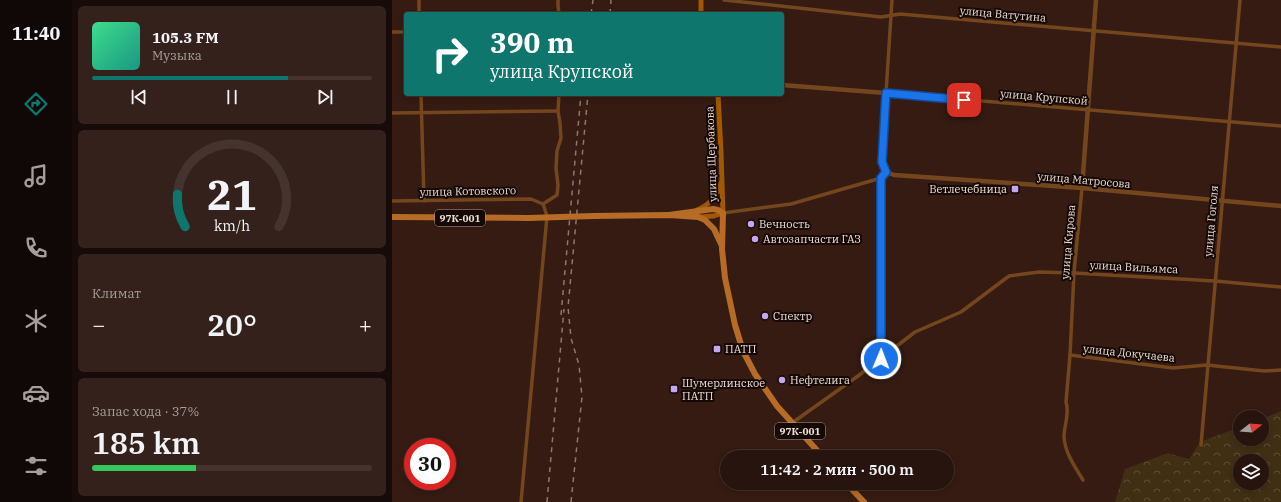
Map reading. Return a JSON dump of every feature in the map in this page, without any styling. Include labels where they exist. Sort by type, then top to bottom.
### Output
[{"type":"main road","points":[[701,0],[701,12]]},
{"type":"main road","name":"улица Щербакова","points":[[718,96],[723,213]]},
{"type":"main road","points":[[697,214],[714,198],[720,187],[722,178]]},
{"type":"main road","name":"97К-001","points":[[392,217],[528,218],[697,214],[713,209],[718,210],[723,213],[722,249],[724,278],[735,324],[744,351],[766,391],[816,450]]},
{"type":"main road","name":"97К-001","points":[[697,214],[714,229],[722,249]]},
{"type":"main road","points":[[853,490],[864,502]]},
{"type":"street","points":[[419,0],[419,12]]},
{"type":"street","points":[[558,0],[559,12]]},
{"type":"street","name":"улица Ватутина","points":[[724,0],[880,17],[900,14],[1281,47]]},
{"type":"street","points":[[723,213],[791,204],[881,178],[886,172],[882,162],[892,0]]},
{"type":"street","name":"улица Кирова","points":[[1083,480],[1070,457],[1064,437],[1068,409],[1066,402],[1074,273],[1089,110],[1096,0]]},
{"type":"street","name":"улица Гоголя","points":[[1200,445],[1240,0]]},
{"type":"street","points":[[392,32],[404,32]]},
{"type":"street","name":"улица Крупской","points":[[784,85],[1281,126]]},
{"type":"street","points":[[421,96],[424,201]]},
{"type":"street","points":[[521,502],[547,216],[543,204],[557,195],[557,151],[561,138],[558,111],[559,96]]},
{"type":"street","points":[[392,113],[558,111]]},
{"type":"street","name":"улица Матросова","points":[[886,172],[894,175],[1082,188],[1281,206]]},
{"type":"street","points":[[881,178],[881,359]]},
{"type":"street","name":"улица Котовского","points":[[392,201],[531,199],[543,204]]},
{"type":"street","name":"улица Вильямса","points":[[792,423],[881,359],[915,332],[961,312],[1009,276],[1039,272],[1074,273],[1215,281],[1281,287]]},
{"type":"street","name":"улица Докучаева","points":[[1070,355],[1173,368],[1207,365],[1264,371],[1281,370]]},
{"type":"green space","points":[[1281,411],[1281,502],[1115,502],[1125,469],[1168,453],[1189,459],[1200,442],[1233,430],[1233,446],[1269,446],[1269,416]]},
{"type":"railway","points":[[591,12],[593,0]]},
{"type":"railway","points":[[610,12],[611,0]]},
{"type":"railway","points":[[561,315],[581,96]]},
{"type":"railway","points":[[571,502],[582,397],[579,365],[571,338],[568,307],[588,96]]},
{"type":"railway","points":[[547,502],[564,309]]},
{"type":"place","name":"Ветлечебница","points":[[1015,189]]},
{"type":"place","name":"Вечность","points":[[751,224]]},
{"type":"place","name":"Автозапчасти ГАЗ","points":[[755,239]]},
{"type":"place","name":"Спектр","points":[[765,316]]},
{"type":"place","name":"ПАТП","points":[[717,349]]},
{"type":"place","name":"Нефтелига","points":[[782,380]]},
{"type":"place","name":"Шумерлинское ПАТП","points":[[674,389]]},
{"type":"route","points":[[881,359],[881,178],[886,172],[882,162],[886,93],[964,100]]}]
